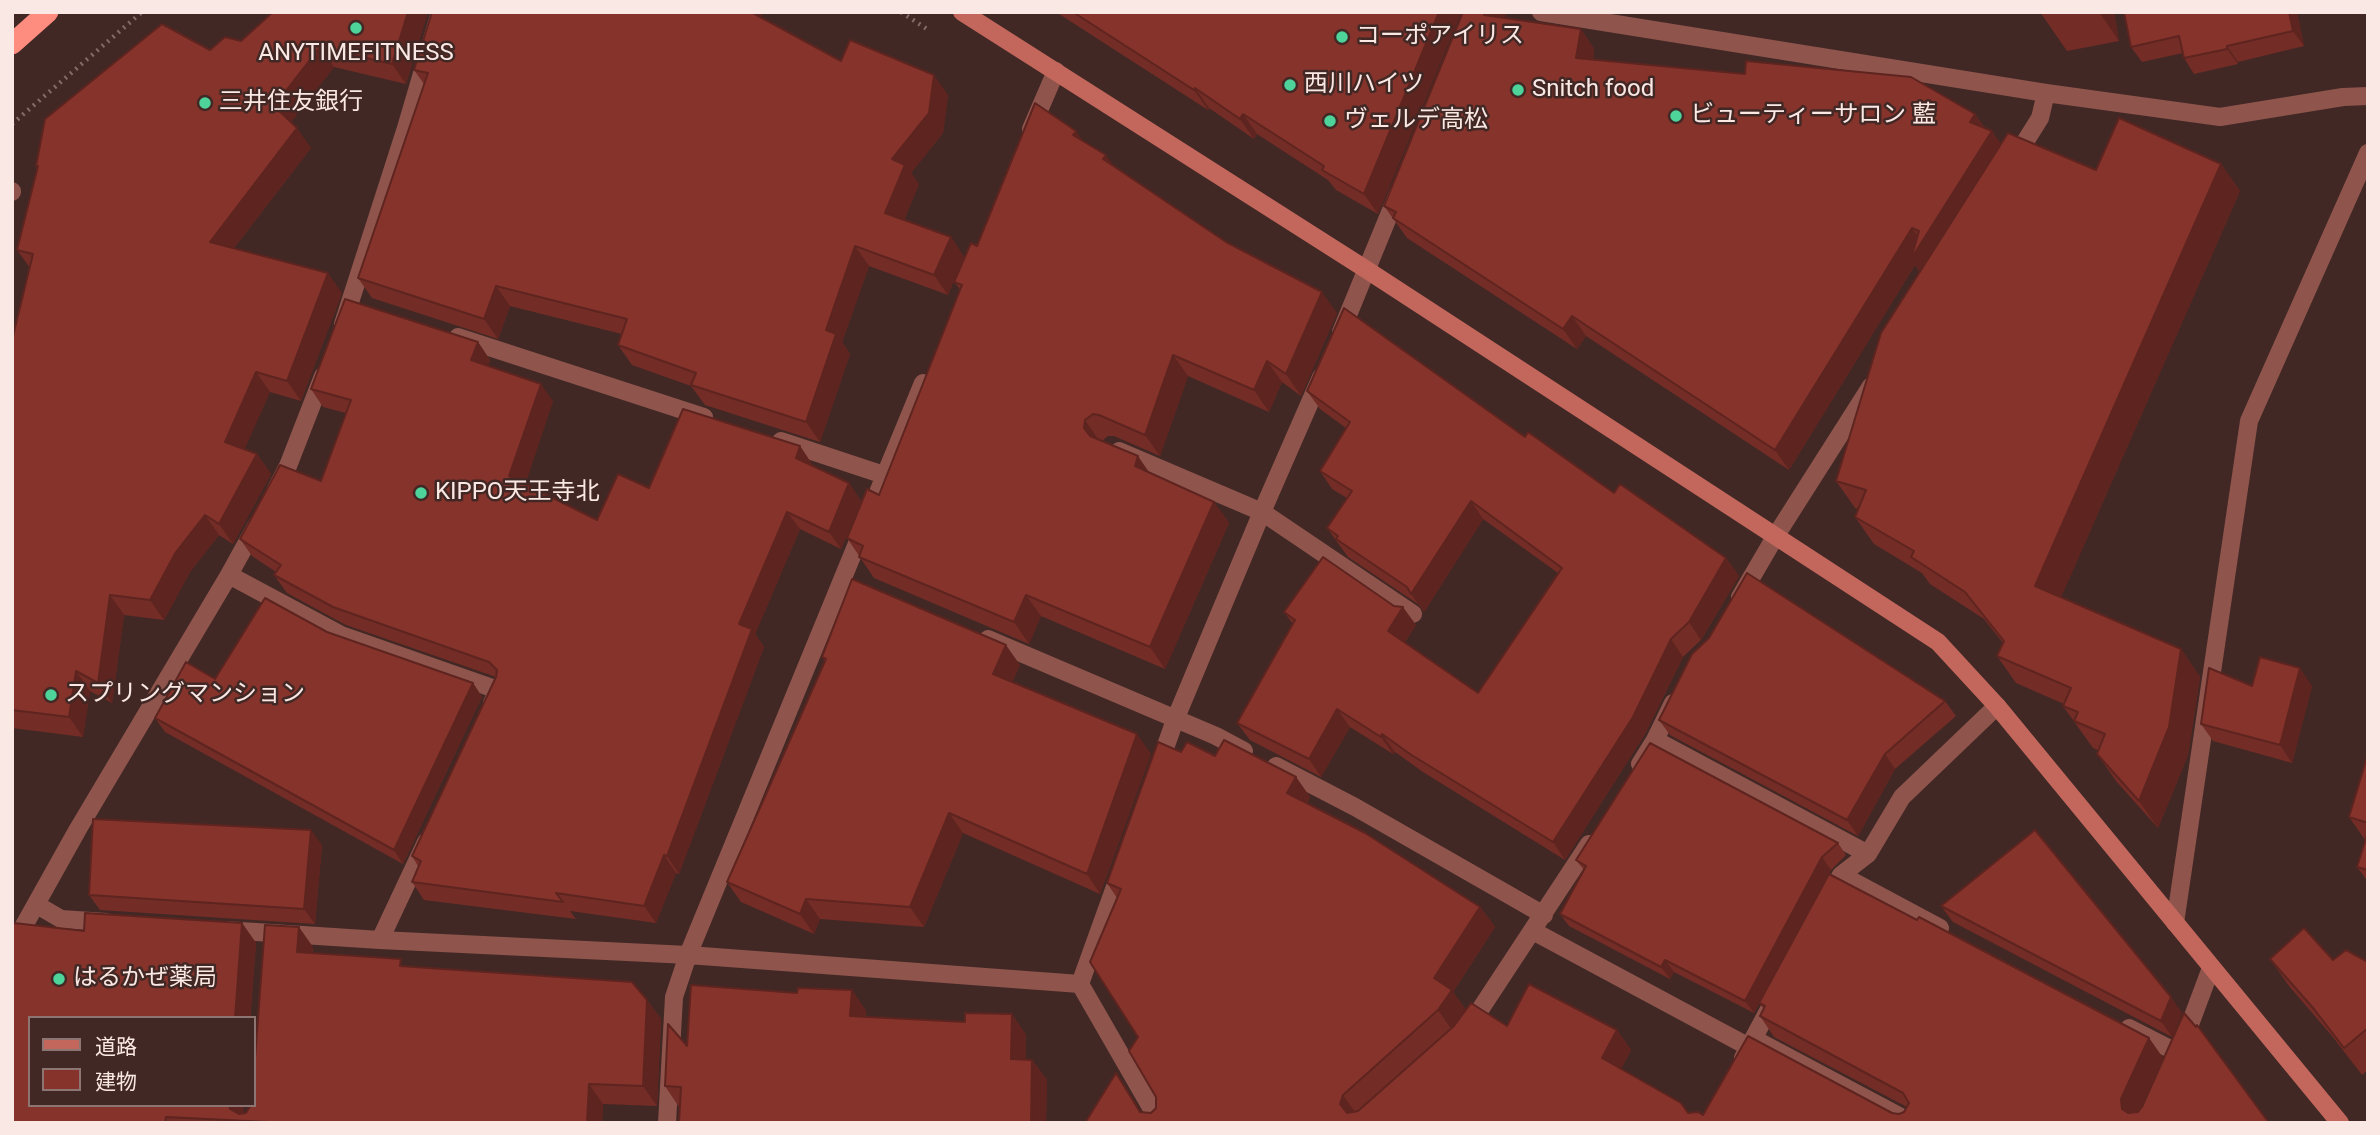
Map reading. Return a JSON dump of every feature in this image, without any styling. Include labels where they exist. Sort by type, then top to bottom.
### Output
[{"type":"highway","points":[[12,44],[48,12]]},
{"type":"street","points":[[337,340],[358,305],[440,12]]},
{"type":"street","points":[[962,12],[1367,270],[1938,642],[1997,706],[2340,1123]]},
{"type":"street","points":[[1541,12],[2046,93],[2220,117],[2343,97],[2368,96]]},
{"type":"street","points":[[1026,141],[1056,71]]},
{"type":"street","points":[[2003,177],[2040,118],[2046,93]]},
{"type":"street","points":[[2175,923],[2249,421],[2368,153]]},
{"type":"street","points":[[1152,783],[1175,720],[1405,178]]},
{"type":"street","points":[[442,332],[715,420]]},
{"type":"street","points":[[12,947],[78,829],[229,575],[288,466],[327,366]]},
{"type":"street","points":[[1730,614],[1775,537],[1884,366]]},
{"type":"street","points":[[667,1123],[674,997],[688,955],[849,580],[884,475],[928,372]]},
{"type":"street","points":[[767,437],[884,475]]},
{"type":"street","points":[[1110,447],[1262,512],[1413,614]]},
{"type":"street","points":[[229,575],[341,635],[498,690],[486,715]]},
{"type":"street","points":[[971,632],[1216,736],[1355,807],[1544,915]]},
{"type":"street","points":[[1633,775],[1655,740],[1682,685]]},
{"type":"street","points":[[1822,908],[1841,875],[1868,854],[1902,797],[1997,706]]},
{"type":"street","points":[[1655,740],[1868,854]]},
{"type":"street","points":[[380,940],[433,828]]},
{"type":"street","points":[[1461,1038],[1596,834]]},
{"type":"street","points":[[1125,858],[1080,984],[1160,1123]]},
{"type":"street","points":[[1841,875],[1951,934]]},
{"type":"street","points":[[37,905],[61,919],[117,923]]},
{"type":"street","points":[[213,929],[267,940],[380,940],[688,955],[1080,984]]},
{"type":"street","points":[[1533,931],[1912,1123]]},
{"type":"street","points":[[2109,1018],[2176,1058],[2211,968]]},
{"type":"street","points":[[1737,1069],[1785,978]]},
{"type":"path","points":[[12,124],[142,12]]},
{"type":"path","points":[[901,12],[936,35]]},
{"type":"building","points":[[273,12],[408,12],[392,64],[320,47],[274,106],[297,128],[210,242],[328,273],[287,381],[256,372],[225,442],[257,454],[219,524],[205,515],[176,552],[150,600],[110,595],[98,683],[76,671],[69,717],[12,710],[12,340],[33,254],[17,250],[38,166],[45,119],[162,24],[210,50],[225,37],[241,41]]},
{"type":"building","points":[[432,12],[751,12],[841,61],[850,40],[934,75],[929,113],[892,159],[905,165],[885,213],[951,237],[934,275],[855,246],[826,330],[836,334],[806,422],[691,385],[696,373],[618,345],[627,319],[496,286],[484,319],[358,278],[428,73],[414,70]]},
{"type":"building","points":[[1073,12],[1439,12],[1364,194],[1322,170],[1324,166],[1243,114],[1240,119]]},
{"type":"building","points":[[1463,12],[1485,12],[1484,15],[1581,29],[1576,58],[1745,74],[1746,61],[1911,77],[1975,114],[1970,122],[1992,131],[1911,259],[1919,231],[1912,228],[1775,450],[1572,316],[1563,329],[1393,218],[1396,212],[1384,206]]},
{"type":"building","points":[[2124,12],[2289,12],[2293,31],[2184,58],[2179,36],[2131,47]]},
{"type":"building","points":[[1035,103],[1076,131],[1073,135],[1106,155],[1103,159],[1226,242],[1322,292],[1286,374],[1267,361],[1254,390],[1173,355],[1145,435],[1099,415],[1093,414],[1085,420],[1084,428],[1090,436],[1138,456],[1135,466],[1214,502],[1150,647],[1026,595],[1014,622],[859,557],[863,546],[847,538],[867,489],[879,495],[962,285],[954,282],[971,243],[977,246]]},
{"type":"building","points":[[2119,118],[2221,164],[2035,586],[2181,649],[2169,727],[2139,801],[2097,754],[2105,734],[2074,721],[2078,712],[2063,706],[2071,688],[1997,656],[2004,641],[1965,592],[1911,557],[1914,551],[1855,517],[1866,490],[1836,481],[1881,333],[2008,133],[2096,170]]},
{"type":"building","points":[[345,299],[478,342],[471,360],[541,384],[509,476],[597,520],[618,474],[649,488],[683,409],[800,446],[796,458],[849,483],[829,532],[787,512],[739,624],[752,629],[667,856],[664,855],[644,906],[556,893],[563,902],[412,882],[421,861],[412,856],[497,670],[489,662],[333,607],[274,575],[281,565],[240,539],[280,465],[321,481],[351,400],[311,389]]},
{"type":"building","points":[[1344,308],[1525,437],[1528,432],[1614,493],[1620,484],[1726,558],[1689,622],[1671,639],[1633,717],[1553,842],[1382,734],[1381,737],[1337,709],[1309,759],[1237,723],[1295,620],[1284,612],[1323,557],[1394,606],[1403,607],[1388,631],[1478,693],[1562,568],[1471,501],[1411,594],[1407,587],[1336,539],[1338,536],[1327,528],[1352,491],[1320,471],[1350,422],[1307,391]]},
{"type":"building","points":[[1747,573],[1945,701],[1885,754],[1847,820],[1659,720],[1692,654],[1709,638]]},
{"type":"building","points":[[852,579],[1006,645],[993,674],[1137,734],[1087,874],[949,813],[910,907],[806,899],[800,914],[727,882],[826,659],[822,657]]},
{"type":"building","points":[[265,598],[327,632],[473,683],[394,850],[155,718],[186,662],[215,679]]},
{"type":"building","points":[[2260,657],[2300,668],[2280,745],[2201,724],[2209,668],[2252,686]]},
{"type":"building","points":[[1224,740],[1296,777],[1287,793],[1365,833],[1480,907],[1434,978],[1452,990],[1438,1010],[1343,1095],[1340,1104],[1347,1113],[1358,1111],[1454,1026],[1471,1003],[1507,1026],[1529,984],[1617,1030],[1602,1058],[1681,1103],[1688,1113],[1698,1112],[1703,1115],[1748,1036],[1892,1113],[1904,1112],[1909,1103],[1903,1093],[1760,1016],[1765,1006],[1759,1003],[1829,874],[1917,920],[1919,917],[2149,1038],[2121,1099],[2122,1109],[2128,1113],[2138,1112],[2142,1107],[2184,1013],[2196,1027],[2197,1025],[2269,1123],[1085,1123],[1116,1073],[1140,1112],[1151,1113],[1156,1108],[1156,1097],[1129,1051],[1138,1037],[1090,962],[1121,889],[1107,883],[1158,742],[1181,752],[1187,742],[1215,756]]},
{"type":"building","points":[[1650,743],[1838,843],[1822,857],[1745,1001],[1665,960],[1661,967],[1560,914],[1586,866],[1576,860]]},
{"type":"building","points":[[2368,754],[2368,823],[2349,817]]},
{"type":"building","points":[[93,819],[311,830],[304,909],[89,895]]},
{"type":"building","points":[[2035,830],[2171,997],[2161,1021],[1941,906]]},
{"type":"building","points":[[2368,832],[2368,870],[2357,867]]},
{"type":"building","points":[[85,913],[242,923],[235,1016],[28,1016],[28,1107],[230,1107],[239,1114],[246,1113],[250,1107],[256,1107],[256,1045],[265,925],[299,927],[297,952],[401,959],[400,966],[632,982],[647,1000],[643,1086],[589,1084],[587,1123],[268,1123],[166,1117],[165,1123],[12,1123],[12,925],[14,923],[84,931]]},
{"type":"building","points":[[2304,928],[2333,960],[2346,950],[2368,962],[2368,1028],[2344,1048],[2270,959]]},
{"type":"building","points":[[691,985],[797,993],[798,988],[852,990],[850,1016],[965,1022],[965,1013],[1012,1014],[1011,1059],[1032,1060],[1031,1123],[679,1123],[681,1087],[665,1086],[668,1024],[687,1046]]},
{"type":"place","name":"ANYTIMEFITNESS","points":[[356,28]]},
{"type":"place","name":"コーポアイリス","points":[[1342,37]]},
{"type":"place","name":"西川ハイツ","points":[[1290,85]]},
{"type":"place","name":"Snitch food","points":[[1518,90]]},
{"type":"place","name":"三井住友銀行","points":[[205,103]]},
{"type":"place","name":"ビューティーサロン 藍","points":[[1676,116]]},
{"type":"place","name":"ヴェルデ高松","points":[[1330,121]]},
{"type":"place","name":"KIPPO天王寺北","points":[[421,493]]},
{"type":"place","name":"スプリングマンション","points":[[51,695]]},
{"type":"place","name":"はるかぜ薬局","points":[[59,979]]}]
